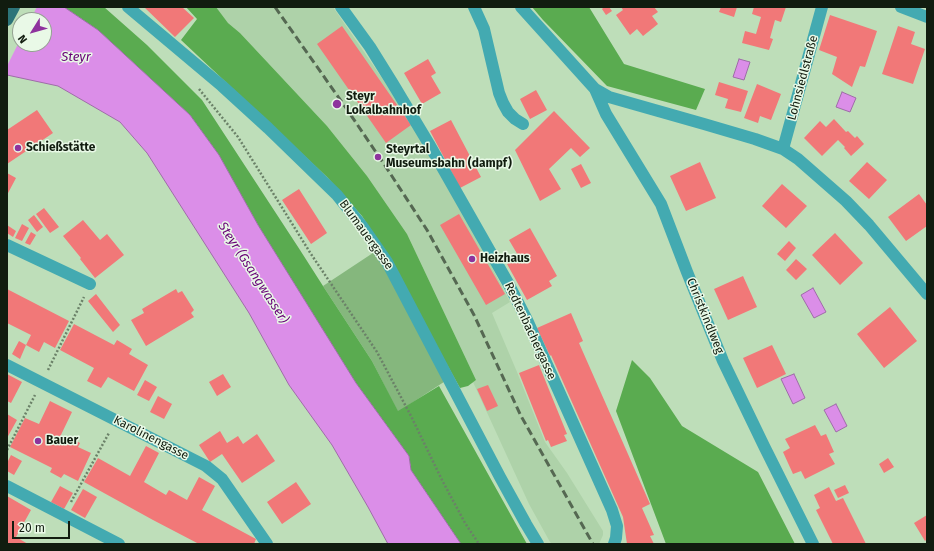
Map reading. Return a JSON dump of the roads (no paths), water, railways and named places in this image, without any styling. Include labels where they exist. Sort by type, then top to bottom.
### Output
[{"type":"main road","points":[[7,20],[14,7]]},
{"type":"street","name":"Blumauergasse","points":[[128,7],[222,86],[268,128],[337,195],[362,226],[387,262],[500,477],[538,544]]},
{"type":"street","name":"Redtenbachergasse","points":[[341,7],[370,47],[429,144],[527,320],[612,510],[617,526],[614,544]]},
{"type":"street","points":[[474,7],[484,29],[498,92],[508,112],[523,124]]},
{"type":"street","points":[[521,7],[595,89],[609,97],[755,139],[783,149],[798,159],[869,225],[927,294]]},
{"type":"street","name":"Lohnsiedlstraße","points":[[783,149],[822,7]]},
{"type":"street","points":[[901,7],[927,17]]},
{"type":"street","name":"Christkindlweg","points":[[595,89],[606,114],[661,204],[723,361],[813,544]]},
{"type":"street","points":[[7,244],[90,284]]},
{"type":"street","name":"Karolinengasse","points":[[7,365],[206,466],[222,479],[267,544]]},
{"type":"street","points":[[7,486],[119,544]]},
{"type":"water","name":"Steyr","points":[[7,7],[64,7],[98,30],[190,115],[219,155],[258,225],[356,383],[409,456],[411,470],[461,544],[388,544],[332,445],[289,385],[249,313],[147,153],[120,122],[58,86],[7,75]]},
{"type":"water","points":[[739,59],[750,62],[744,80],[733,77]]},
{"type":"water","points":[[842,92],[856,98],[850,112],[836,107]]},
{"type":"water","points":[[813,288],[826,312],[814,318],[801,295]]},
{"type":"water","points":[[794,374],[805,398],[793,404],[781,379]]},
{"type":"water","points":[[836,404],[847,426],[836,432],[824,410]]},
{"type":"railway","points":[[275,7],[346,108],[427,230],[474,315],[521,416],[593,544]]},
{"type":"place","name":"Steyr Lokalbahnhof","points":[[337,104]]},
{"type":"place","name":"Schießstätte","points":[[18,148]]},
{"type":"place","name":"Steyrtal Museumsbahn (dampf)","points":[[378,157]]},
{"type":"place","name":"Heizhaus","points":[[472,259]]},
{"type":"place","name":"Bauer","points":[[38,441]]},
{"type":"water label","name":"Steyr (Gsangwasser)","points":[[253,273]]}]
